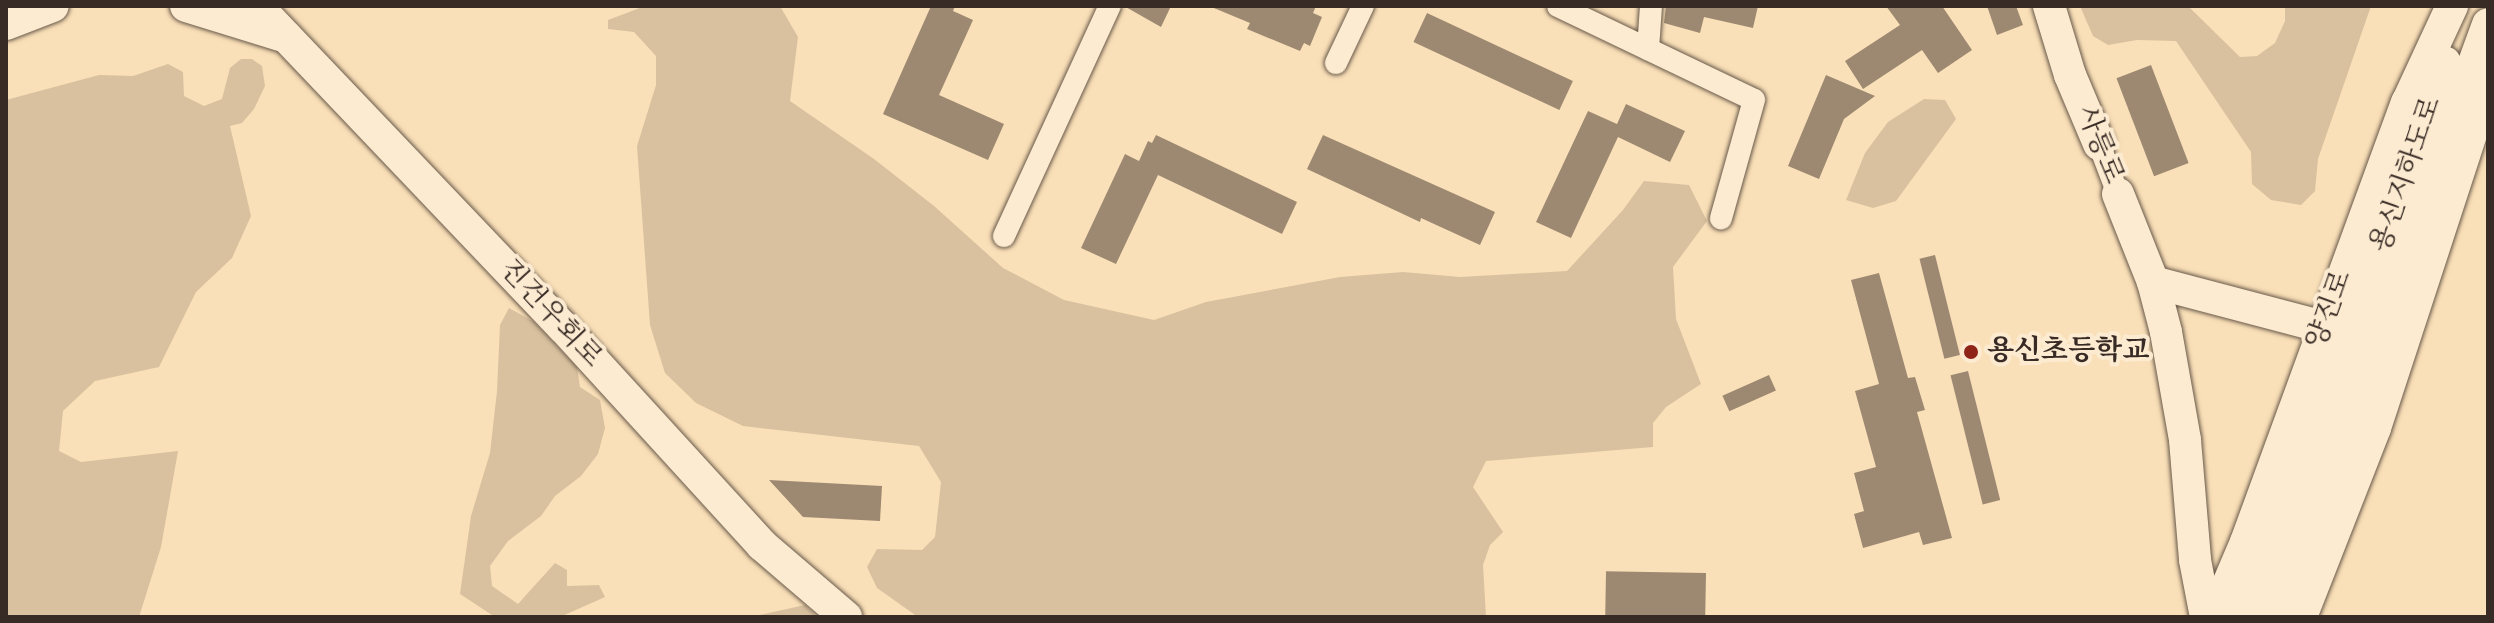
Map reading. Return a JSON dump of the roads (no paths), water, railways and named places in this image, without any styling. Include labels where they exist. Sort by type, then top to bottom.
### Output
[{"type":"main road","points":[[6,24],[53,6]]},
{"type":"main road","points":[[186,6],[286,38],[286,6]]},
{"type":"main road","name":"진건우회로","points":[[257,6],[563,327],[762,545],[846,617]]},
{"type":"main road","name":"사릉로","points":[[2049,6],[2070,75],[2099,144]]},
{"type":"main road","name":"양진로","points":[[2242,615],[2323,327],[2407,103],[2452,6]]},
{"type":"main road","name":"용신지하도로","points":[[2242,615],[2316,441],[2464,6]]},
{"type":"main road","name":"용신지하도로","points":[[2242,615],[2333,475],[2430,183],[2488,24]]},
{"type":"main road","points":[[2301,617],[2375,428],[2488,82]]},
{"type":"main road","name":"사릉로","points":[[2118,194],[2153,282],[2185,440],[2195,560],[2206,617]]},
{"type":"main road","points":[[2153,282],[2323,327]]},
{"type":"street","points":[[1004,236],[1110,6]]},
{"type":"street","points":[[1336,63],[1363,6]]},
{"type":"street","points":[[1558,6],[1754,100],[1721,218]]},
{"type":"street","points":[[1648,49],[1651,6]]},
{"type":"street","name":"사릉로","points":[[2099,144],[2118,194]]},
{"type":"place","name":"용신초등학교","points":[[1971,352]]}]
